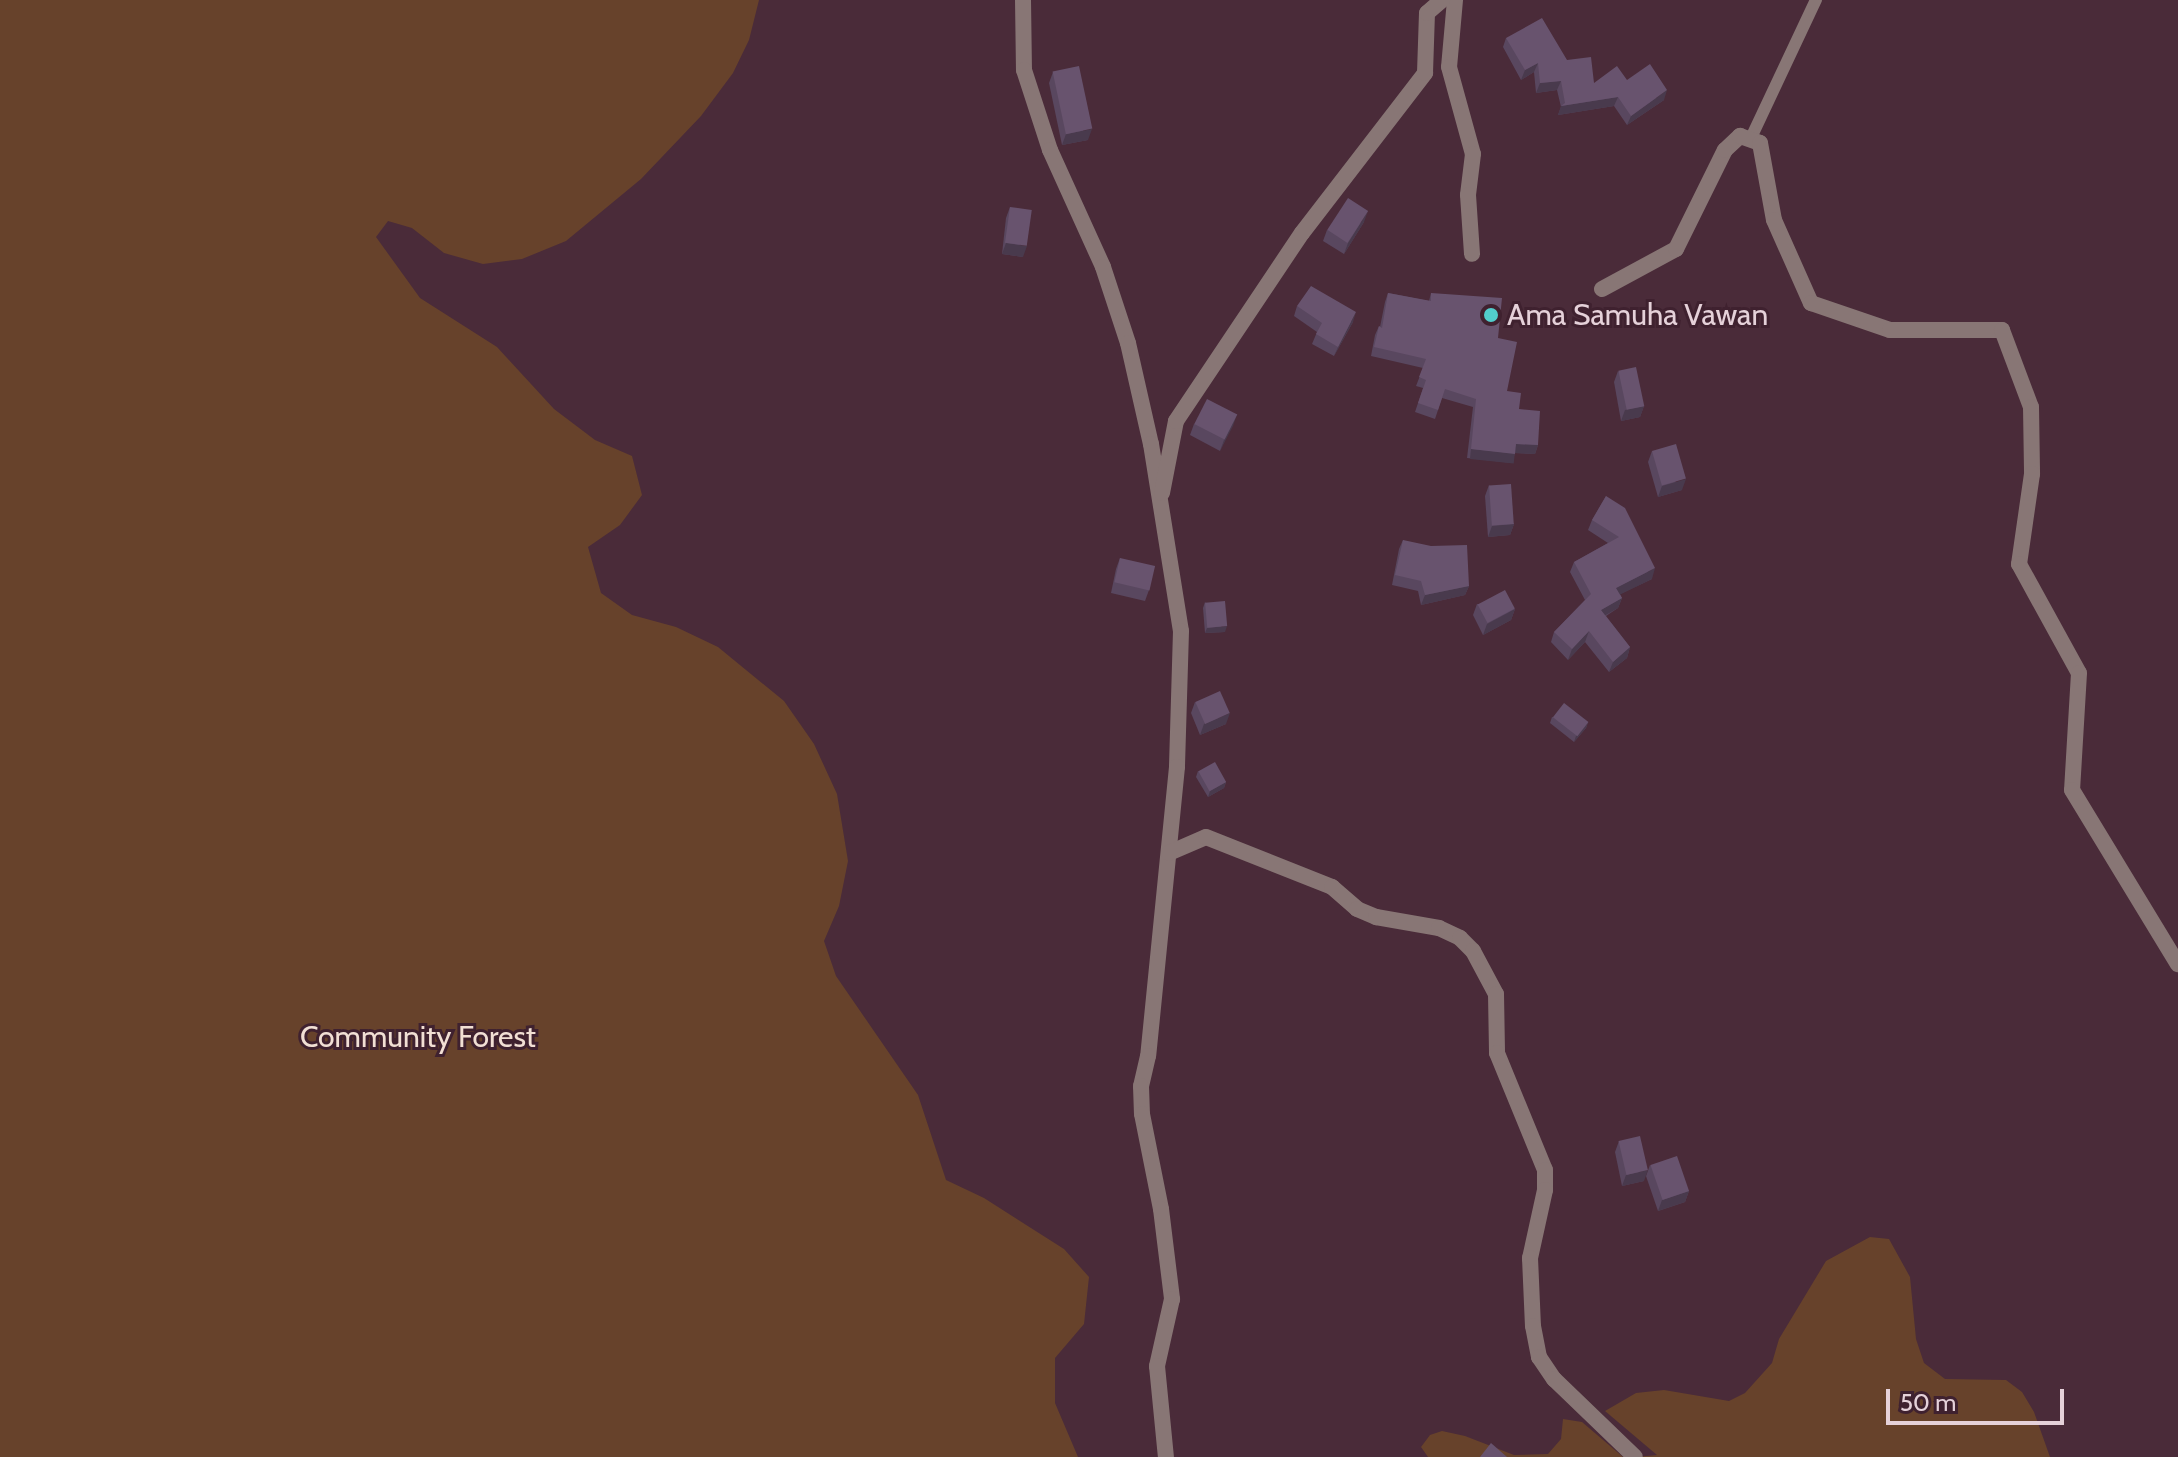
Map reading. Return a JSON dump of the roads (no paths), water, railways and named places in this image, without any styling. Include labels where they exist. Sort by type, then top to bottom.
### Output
[{"type":"street","points":[[1023,0],[1024,70],[1050,150],[1103,267],[1124,331],[1151,444],[1181,631],[1177,767],[1148,1056],[1141,1086],[1142,1114],[1161,1209],[1172,1299],[1157,1366],[1166,1457]]},
{"type":"street","points":[[1160,504],[1176,421],[1302,233],[1425,73],[1427,13],[1442,0]]},
{"type":"street","points":[[1455,0],[1449,67],[1473,154],[1468,195],[1472,254]]},
{"type":"street","points":[[1602,289],[1676,249],[1725,150],[1740,136],[1760,143],[1774,220],[1811,303],[1890,330],[2002,330],[2031,407],[2032,474],[2019,564],[2079,673],[2072,790],[2178,964]]},
{"type":"street","points":[[1169,853],[1206,837],[1332,887],[1357,909],[1376,917],[1439,928],[1460,938],[1473,951],[1496,994],[1497,1053],[1545,1170],[1545,1190],[1530,1258],[1533,1326],[1539,1357],[1554,1379],[1635,1457]]},
{"type":"lane","points":[[1750,140],[1816,0]]},
{"type":"place","name":"Ama Samuha Vawan","points":[[1491,315]]},
{"type":"park label","name":"Community Forest","points":[[418,1037]]}]
